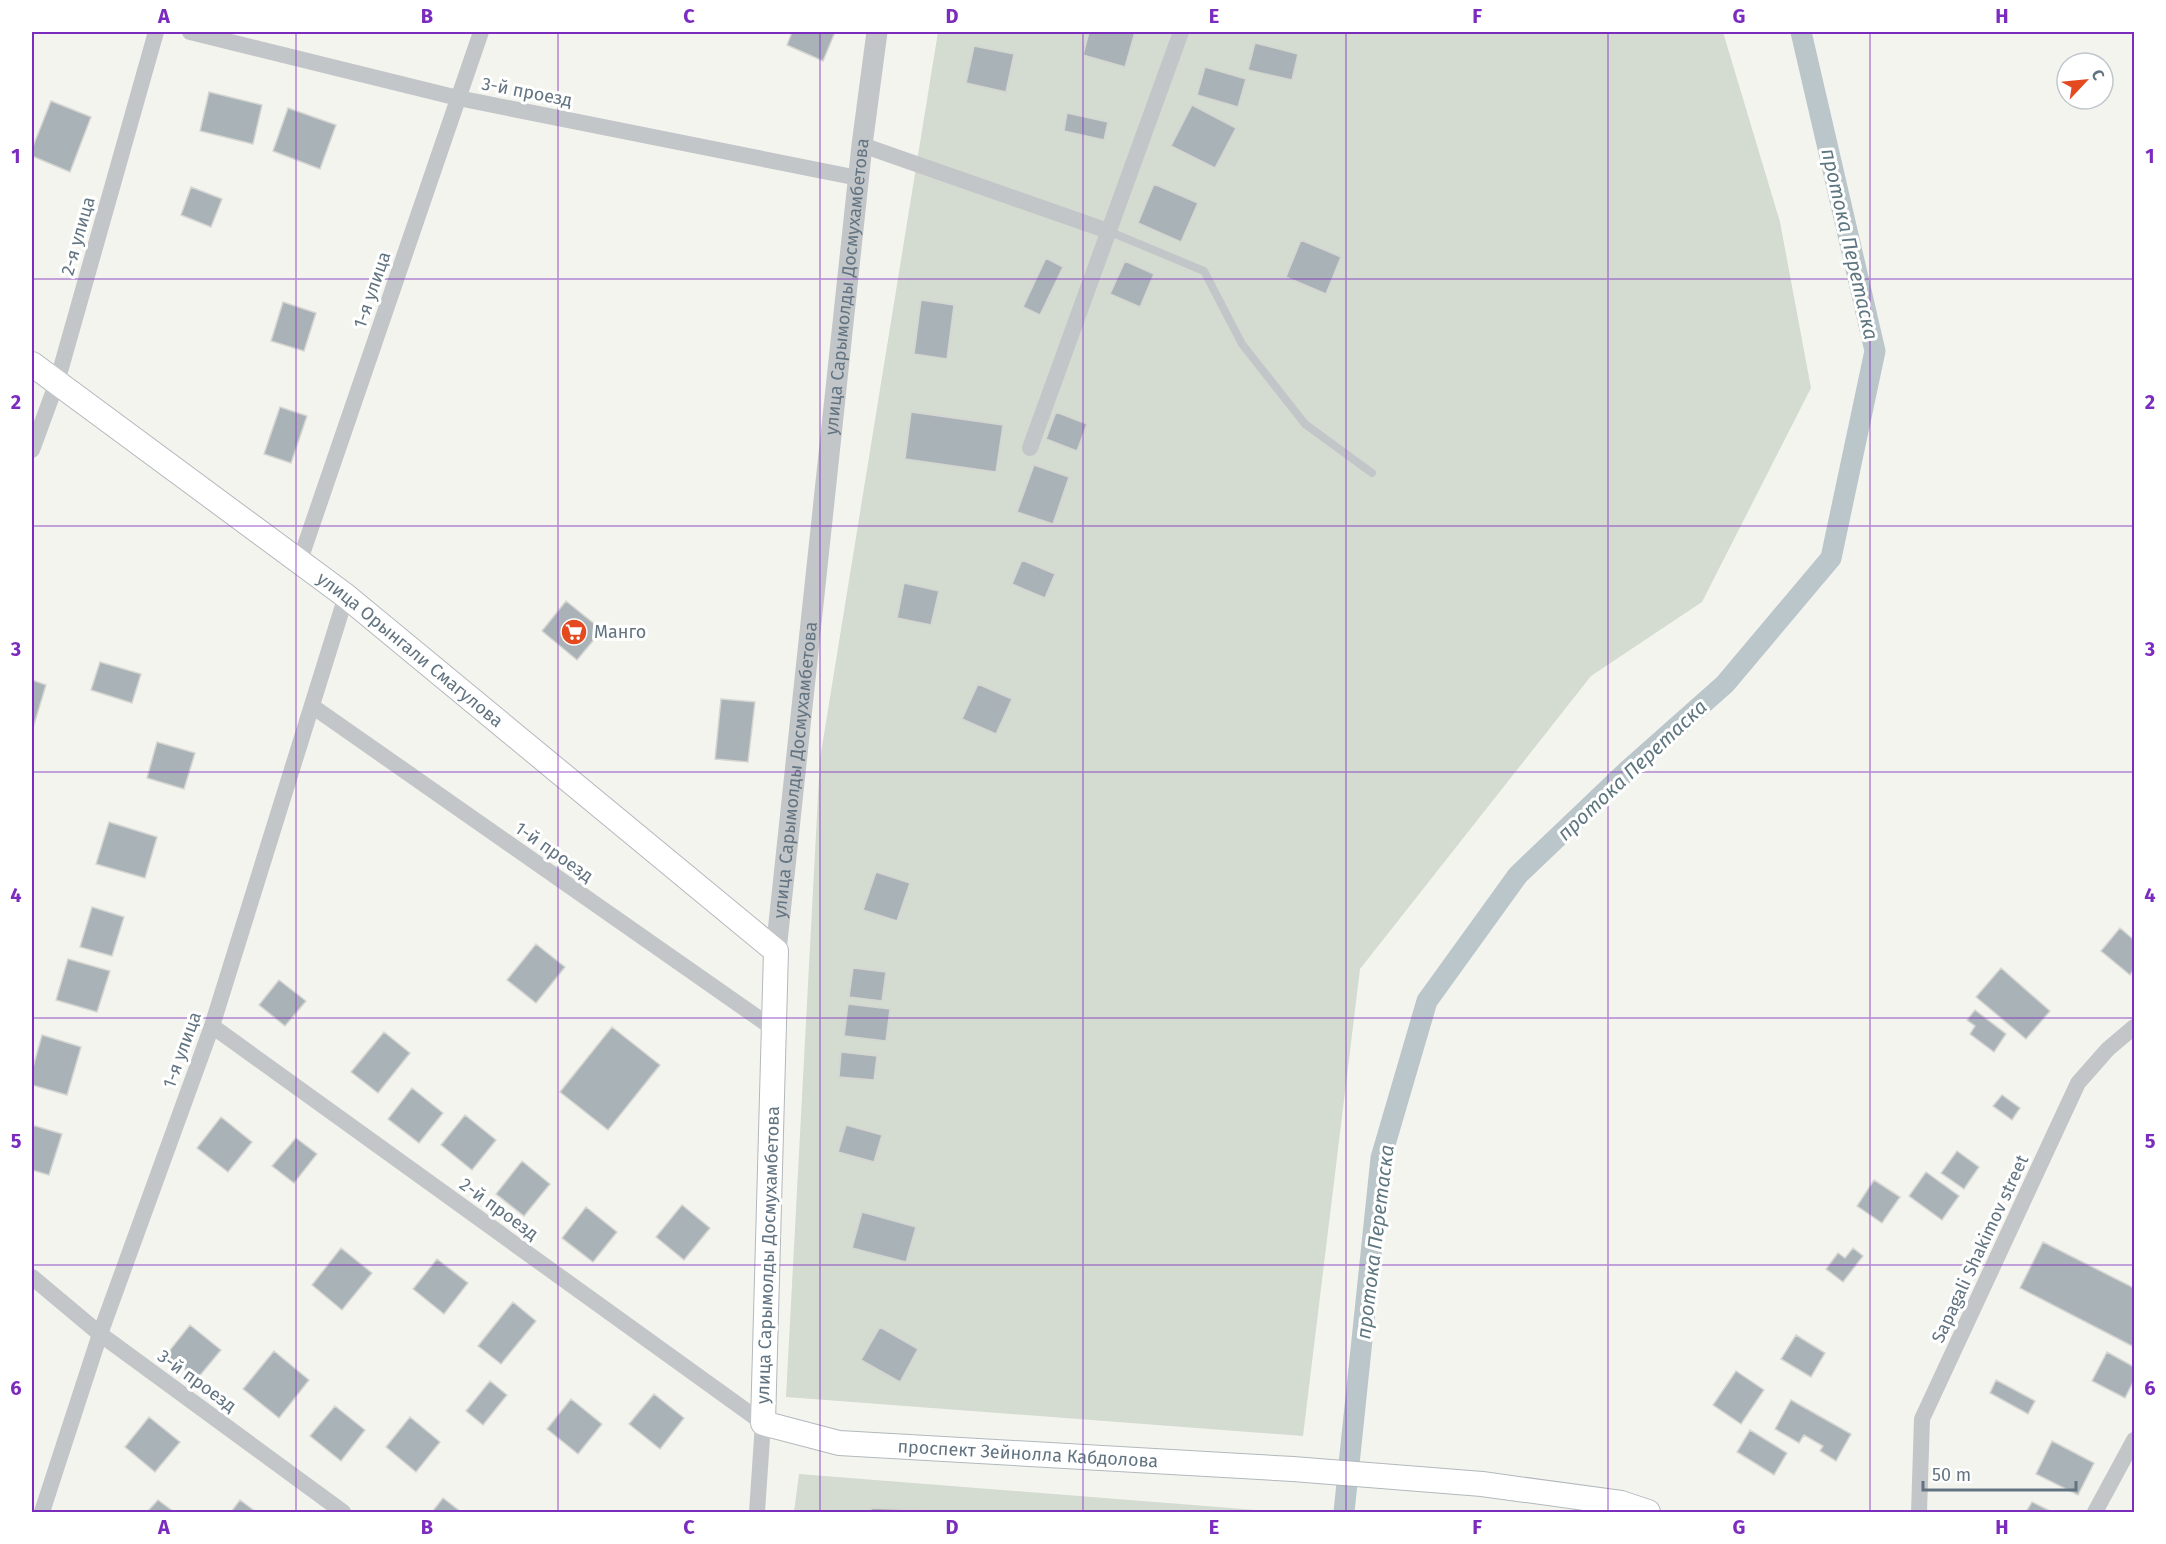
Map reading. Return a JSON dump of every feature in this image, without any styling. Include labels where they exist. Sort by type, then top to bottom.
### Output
[{"type":"main road","name":"улица Орынгали Смагулова","points":[[32,364],[346,596],[776,951]]},
{"type":"main road","name":"улица Сарымолды Досмухамбетова","points":[[763,1423],[776,951]]},
{"type":"main road","name":"проспект Зейнолла Кабдолова","points":[[763,1423],[839,1443],[1293,1469],[1482,1484],[1621,1503],[1648,1512]]},
{"type":"street","name":"2-я улица","points":[[32,450],[57,382],[156,32]]},
{"type":"street","name":"3-й проезд","points":[[190,32],[458,98],[858,178]]},
{"type":"street","name":"1-я улица","points":[[300,560],[481,32]]},
{"type":"street","name":"улица Сарымолды Досмухамбетова","points":[[776,951],[858,178],[878,32]]},
{"type":"street","points":[[1030,448],[1180,32]]},
{"type":"street","points":[[862,145],[1108,231]]},
{"type":"street","name":"1-я улица","points":[[42,1512],[100,1334],[212,1026],[346,596]]},
{"type":"street","name":"1-й проезд","points":[[312,706],[774,1029]]},
{"type":"street","name":"2-й проезд","points":[[212,1026],[763,1423]]},
{"type":"street","name":"Sapagali Shakimov street","points":[[1919,1512],[1922,1419],[2078,1083],[2108,1049],[2134,1027]]},
{"type":"street","name":"3-й проезд","points":[[32,1276],[100,1334],[343,1512]]},
{"type":"street","name":"улица Сарымолды Досмухамбетова","points":[[758,1512],[763,1423]]},
{"type":"street","points":[[2095,1512],[2134,1440]]},
{"type":"lane","points":[[1108,231],[1204,271],[1242,344],[1305,424],[1372,473]]},
{"type":"shaded area","points":[[938,32],[1723,32],[1780,222],[1811,388],[1702,602],[1591,676],[1360,969],[1303,1436],[786,1397],[820,759]]},
{"type":"shaded area","points":[[799,1474],[1282,1512],[794,1512]]},
{"type":"building","points":[[792,32],[835,32],[823,61],[787,45]]},
{"type":"building","points":[[1089,32],[1135,32],[1125,67],[1083,55]]},
{"type":"building","points":[[1255,43],[1298,54],[1292,80],[1248,70]]},
{"type":"building","points":[[974,46],[1014,54],[1006,92],[966,83]]},
{"type":"building","points":[[1205,67],[1246,79],[1238,107],[1197,95]]},
{"type":"building","points":[[209,92],[262,105],[253,144],[200,131]]},
{"type":"building","points":[[51,101],[91,117],[70,172],[32,156],[32,149]]},
{"type":"building","points":[[1192,105],[1236,128],[1215,168],[1171,146]]},
{"type":"building","points":[[288,108],[336,125],[320,169],[273,151]]},
{"type":"building","points":[[1067,113],[1108,122],[1104,140],[1064,131]]},
{"type":"building","points":[[1154,184],[1198,203],[1181,242],[1138,223]]},
{"type":"building","points":[[191,187],[222,199],[211,227],[181,215]]},
{"type":"building","points":[[1301,240],[1341,257],[1326,294],[1286,277]]},
{"type":"building","points":[[1046,258],[1063,267],[1040,315],[1023,307]]},
{"type":"building","points":[[1125,261],[1154,274],[1140,307],[1110,294]]},
{"type":"building","points":[[921,300],[954,305],[947,359],[914,354]]},
{"type":"building","points":[[283,302],[316,313],[304,351],[271,341]]},
{"type":"building","points":[[280,407],[307,416],[291,463],[264,454]]},
{"type":"building","points":[[911,412],[1003,425],[996,472],[905,459]]},
{"type":"building","points":[[1056,412],[1087,424],[1077,451],[1046,439]]},
{"type":"building","points":[[1034,465],[1069,477],[1053,524],[1017,512]]},
{"type":"building","points":[[1022,560],[1055,574],[1045,598],[1012,584]]},
{"type":"building","points":[[904,583],[939,591],[931,625],[897,618]]},
{"type":"building","points":[[566,601],[602,630],[577,660],[542,631]]},
{"type":"building","points":[[100,662],[141,674],[132,703],[91,690]]},
{"type":"building","points":[[32,680],[46,685],[33,728],[32,727]]},
{"type":"building","points":[[978,684],[1012,699],[996,734],[962,719]]},
{"type":"building","points":[[721,699],[755,702],[748,762],[715,759]]},
{"type":"building","points":[[157,742],[195,753],[184,789],[147,778]]},
{"type":"building","points":[[109,822],[157,837],[145,878],[96,864]]},
{"type":"building","points":[[876,872],[910,883],[897,921],[863,910]]},
{"type":"building","points":[[92,907],[124,917],[112,956],[80,947]]},
{"type":"building","points":[[2120,928],[2134,940],[2134,969],[2130,975],[2101,951]]},
{"type":"building","points":[[536,944],[565,967],[536,1003],[507,980]]},
{"type":"building","points":[[68,959],[110,971],[97,1012],[56,1000]]},
{"type":"building","points":[[853,968],[886,972],[882,1001],[849,997]]},
{"type":"building","points":[[2001,968],[2050,1011],[2026,1039],[1976,997]]},
{"type":"building","points":[[279,980],[306,1001],[285,1026],[259,1005]]},
{"type":"building","points":[[848,1004],[890,1009],[886,1041],[844,1036]]},
{"type":"building","points":[[1975,1010],[2006,1034],[1994,1052],[1970,1034],[1975,1026],[1967,1020]]},
{"type":"building","points":[[612,1027],[660,1065],[608,1130],[560,1092]]},
{"type":"building","points":[[384,1032],[410,1053],[378,1093],[351,1072]]},
{"type":"building","points":[[42,1035],[81,1047],[67,1095],[32,1085],[32,1071]]},
{"type":"building","points":[[841,1052],[877,1056],[874,1080],[839,1077]]},
{"type":"building","points":[[412,1088],[443,1113],[419,1143],[388,1119]]},
{"type":"building","points":[[2002,1095],[2020,1108],[2012,1120],[1993,1106]]},
{"type":"building","points":[[465,1115],[496,1140],[472,1170],[441,1145]]},
{"type":"building","points":[[221,1117],[252,1142],[228,1172],[197,1148]]},
{"type":"building","points":[[32,1125],[62,1134],[49,1175],[32,1170]]},
{"type":"building","points":[[846,1125],[882,1135],[874,1162],[838,1152]]},
{"type":"building","points":[[296,1138],[317,1154],[294,1183],[272,1166]]},
{"type":"building","points":[[1957,1151],[1979,1167],[1964,1189],[1941,1173]]},
{"type":"building","points":[[522,1161],[550,1184],[524,1216],[496,1194]]},
{"type":"building","points":[[1926,1172],[1959,1196],[1942,1220],[1909,1196]]},
{"type":"building","points":[[1874,1180],[1900,1197],[1882,1223],[1857,1206]]},
{"type":"building","points":[[682,1205],[710,1228],[684,1260],[656,1237]]},
{"type":"building","points":[[586,1207],[617,1232],[593,1262],[562,1238]]},
{"type":"building","points":[[862,1212],[916,1227],[906,1262],[852,1248]]},
{"type":"building","points":[[2043,1242],[2134,1288],[2134,1347],[2020,1288]]},
{"type":"building","points":[[341,1248],[372,1273],[342,1310],[312,1285]]},
{"type":"building","points":[[1853,1248],[1863,1256],[1843,1282],[1826,1269],[1838,1253],[1845,1258]]},
{"type":"building","points":[[437,1259],[468,1283],[444,1314],[413,1289]]},
{"type":"building","points":[[513,1302],[536,1321],[501,1364],[478,1346]]},
{"type":"building","points":[[190,1325],[221,1350],[197,1379],[166,1355]]},
{"type":"building","points":[[880,1327],[918,1349],[900,1382],[861,1360]]},
{"type":"building","points":[[1796,1335],[1825,1353],[1811,1377],[1781,1359]]},
{"type":"building","points":[[274,1351],[309,1380],[279,1418],[243,1389]]},
{"type":"building","points":[[2107,1352],[2134,1367],[2134,1380],[2125,1398],[2092,1381]]},
{"type":"building","points":[[1736,1371],[1764,1390],[1741,1424],[1713,1405]]},
{"type":"building","points":[[1996,1380],[2035,1401],[2028,1414],[1990,1393]]},
{"type":"building","points":[[490,1381],[507,1395],[483,1425],[466,1411]]},
{"type":"building","points":[[654,1394],[684,1418],[660,1449],[629,1424]]},
{"type":"building","points":[[571,1399],[602,1424],[578,1454],[547,1429]]},
{"type":"building","points":[[1791,1400],[1851,1434],[1836,1461],[1820,1451],[1823,1446],[1804,1435],[1799,1443],[1775,1429]]},
{"type":"building","points":[[335,1406],[365,1430],[341,1461],[310,1436]]},
{"type":"building","points":[[149,1417],[180,1442],[155,1472],[125,1447]]},
{"type":"building","points":[[410,1417],[440,1442],[416,1472],[386,1447]]},
{"type":"building","points":[[1750,1430],[1787,1453],[1774,1475],[1737,1452]]},
{"type":"building","points":[[2052,1441],[2094,1463],[2078,1495],[2036,1474]]},
{"type":"building","points":[[443,1498],[461,1512],[432,1512]]},
{"type":"building","points":[[158,1500],[174,1512],[147,1512]]},
{"type":"building","points":[[240,1500],[256,1512],[231,1512]]},
{"type":"building","points":[[2032,1502],[2052,1512],[2026,1512]]},
{"type":"building","points":[[871,1508],[918,1510],[918,1512],[871,1512]]},
{"type":"waterway","name":"протока Перетаска","points":[[1344,1512],[1381,1158],[1427,1001],[1518,875],[1628,770],[1725,684],[1831,558],[1875,351],[1801,32]]},
{"type":"place","name":"Манго","points":[[574,632]]}]
